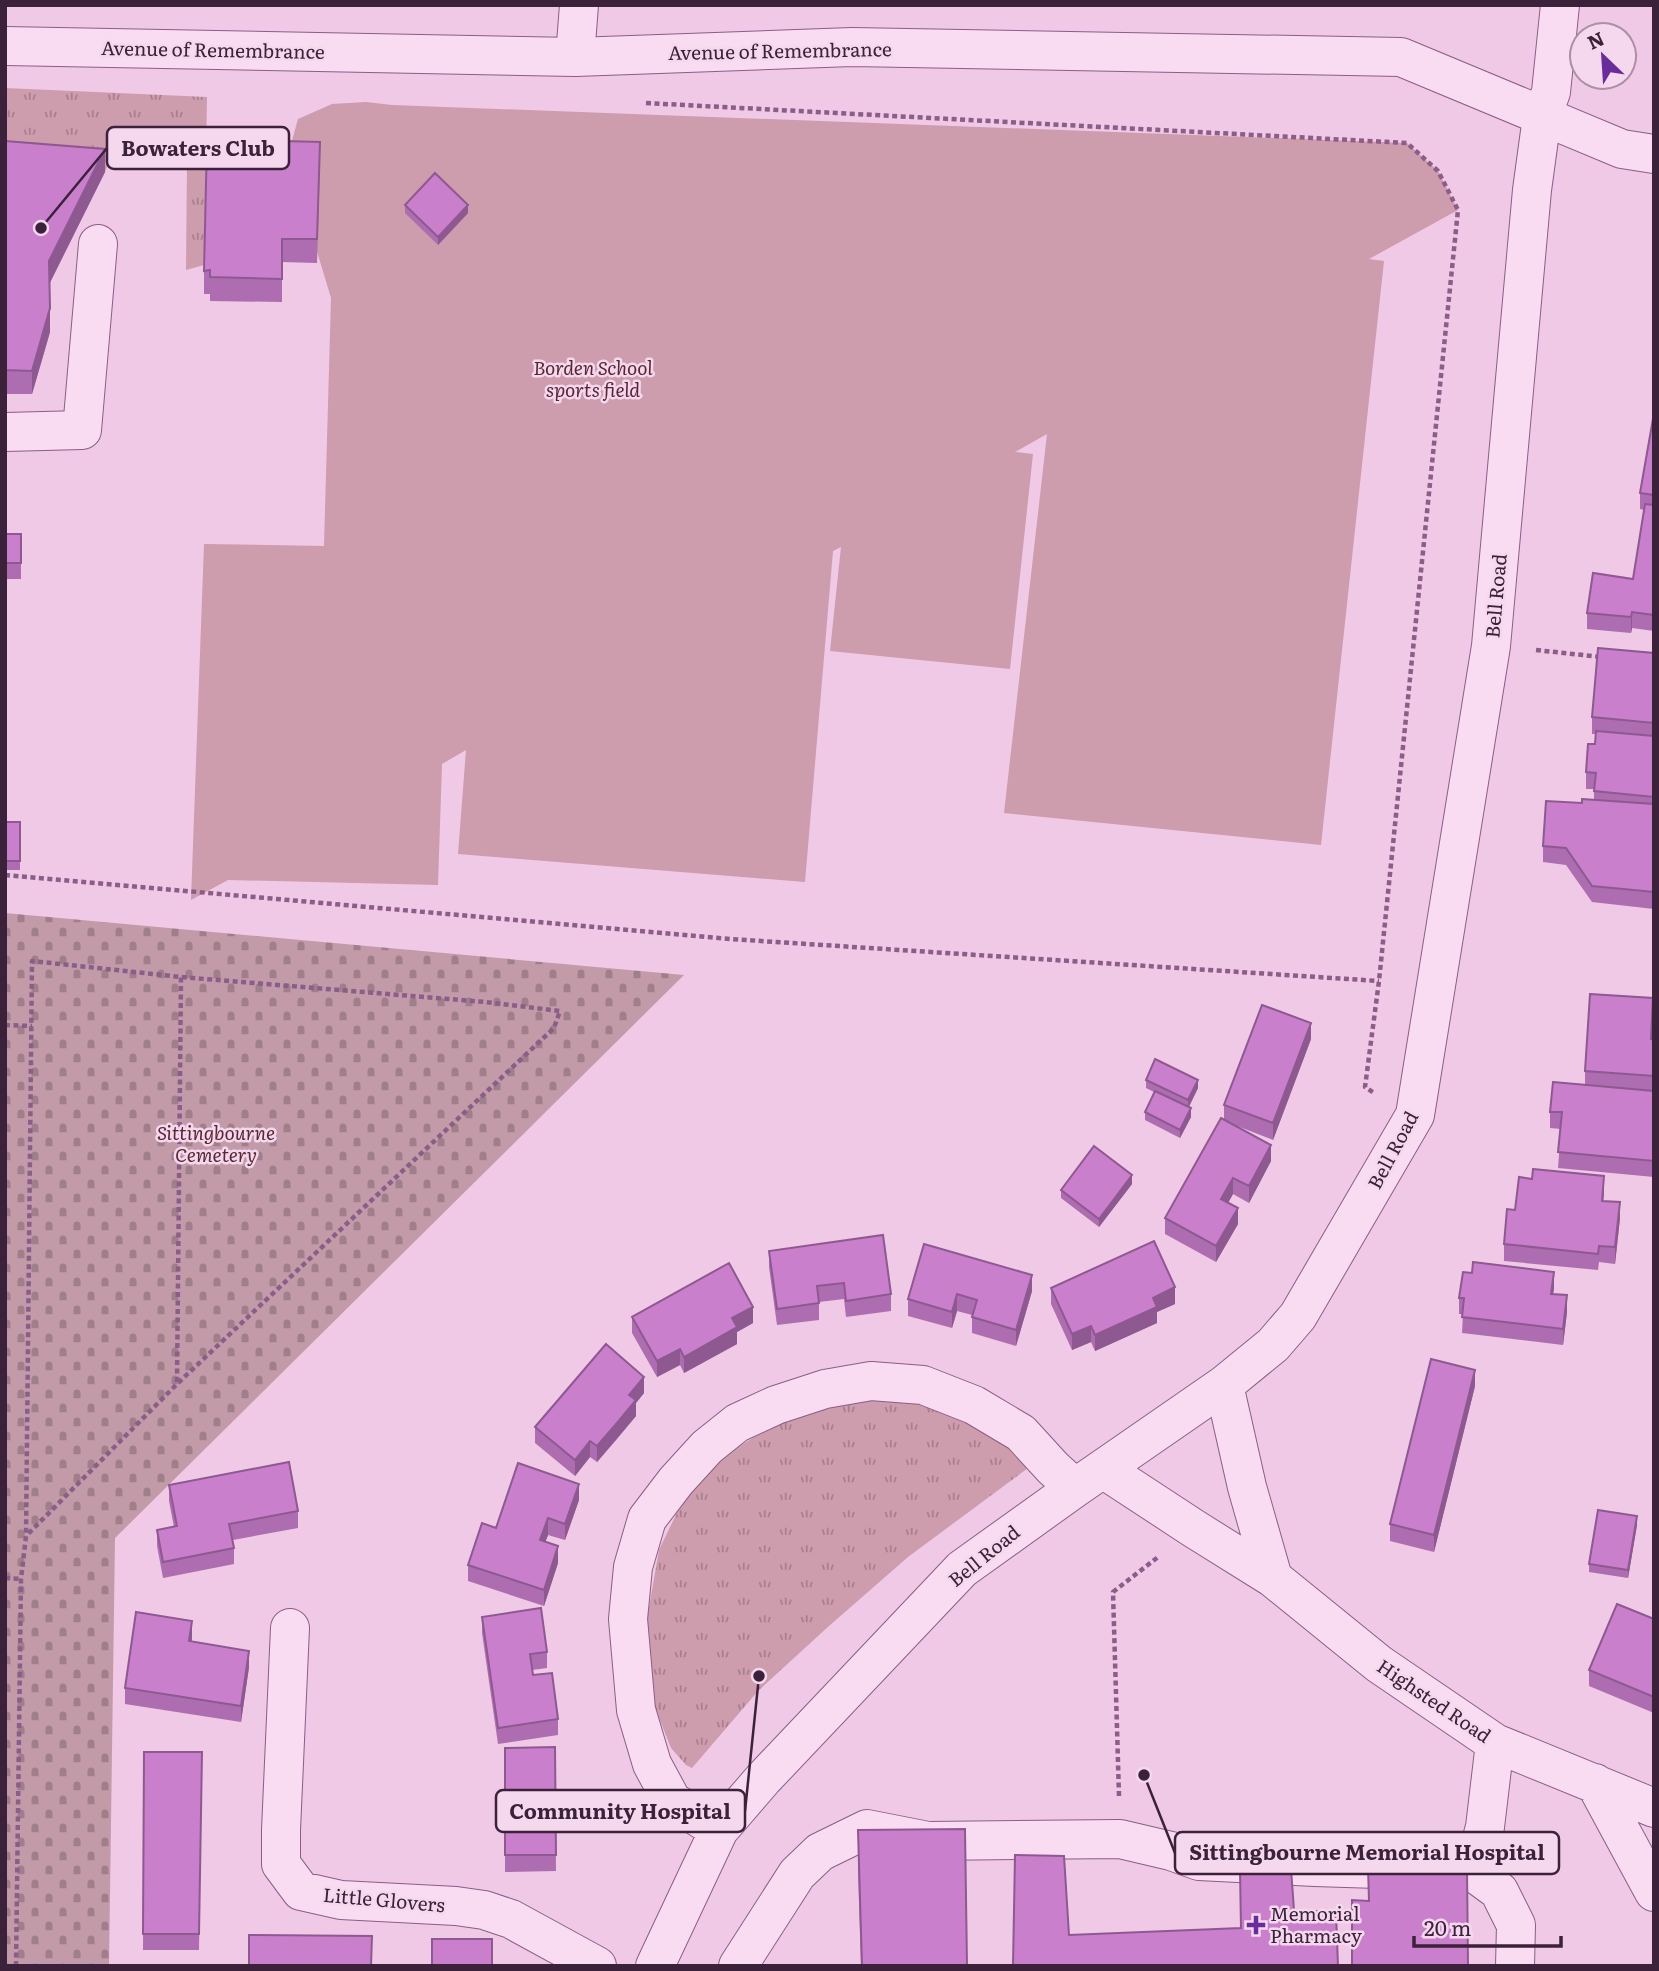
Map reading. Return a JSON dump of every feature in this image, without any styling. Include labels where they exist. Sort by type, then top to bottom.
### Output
[{"type":"street","points":[[575,57],[579,5]]},
{"type":"street","name":"Bell Road","points":[[655,1966],[719,1830],[962,1569],[1224,1385],[1273,1345],[1298,1316],[1415,1115],[1491,646],[1532,190],[1542,117],[1551,92],[1560,5]]},
{"type":"street","name":"Avenue of Remembrance","points":[[5,46],[575,57],[852,47],[1401,57],[1622,149],[1654,155]]},
{"type":"street","points":[[5,432],[82,430],[98,244]]},
{"type":"street","name":"Highsted Road","points":[[719,1830],[672,1801],[652,1764],[636,1710],[628,1619],[633,1567],[647,1519],[707,1447],[737,1423],[776,1405],[825,1389],[871,1381],[923,1385],[974,1405],[1021,1433],[1053,1468],[1089,1478],[1193,1528],[1273,1578],[1379,1664],[1495,1743],[1654,1808]]},
{"type":"street","points":[[1224,1385],[1247,1487],[1273,1578]]},
{"type":"street","name":"Little Glovers","points":[[290,1628],[281,1864],[301,1891],[341,1900],[444,1905],[484,1910],[511,1919],[597,1966]]},
{"type":"street","points":[[1473,1872],[1485,1827],[1495,1743]]},
{"type":"street","points":[[1595,1783],[1654,1892]]},
{"type":"street","points":[[738,1966],[797,1874],[820,1852],[867,1829],[928,1841],[1120,1839],[1171,1850],[1199,1861],[1473,1872],[1499,1891],[1516,1925],[1515,1966]]},
{"type":"path","points":[[643,103],[1407,143],[1438,171],[1458,210],[1379,981],[1364,1087],[1415,1115]]},
{"type":"path","points":[[1491,646],[1613,658]]},
{"type":"path","points":[[5,875],[730,939],[1379,981]]},
{"type":"path","points":[[16,1966],[22,1579],[26,1536],[32,961],[560,1011],[554,1028],[540,1042],[177,1384],[26,1536]]},
{"type":"path","points":[[177,1384],[181,977]]},
{"type":"path","points":[[5,1025],[32,1026]]},
{"type":"path","points":[[1120,1839],[1113,1592],[1193,1528]]},
{"type":"path","points":[[5,1578],[22,1579]]},
{"type":"green space","points":[[5,88],[207,97],[204,265],[186,270],[187,162],[182,153],[115,148],[105,172],[5,165]]},
{"type":"green space","name":"Borden School sports field","points":[[366,102],[1407,143],[1438,171],[1458,210],[1369,259],[1384,261],[1321,845],[1004,813],[1047,434],[1015,452],[1033,454],[1010,669],[830,651],[841,547],[833,551],[805,882],[458,854],[466,750],[442,764],[438,885],[228,880],[191,900],[204,544],[324,546],[331,298],[288,155],[298,119],[332,104]]},
{"type":"green space","name":"Sittingbourne Cemetery","points":[[5,913],[684,975],[115,1538],[109,1966],[5,1966]]},
{"type":"green space","points":[[883,1397],[938,1402],[993,1425],[1028,1468],[908,1557],[758,1691],[692,1768],[686,1765],[671,1748],[656,1710],[644,1636],[659,1550],[686,1494],[707,1471],[737,1448],[807,1406]]},
{"type":"building","points":[[207,139],[320,142],[317,239],[282,239],[282,279],[210,277],[210,270],[204,271]]},
{"type":"building","points":[[5,141],[105,149],[49,261],[50,308],[32,371],[5,370]]},
{"type":"building","points":[[435,173],[468,205],[438,237],[405,205]]},
{"type":"building","points":[[1654,413],[1654,495],[1640,493]]},
{"type":"building","points":[[1645,504],[1654,505],[1654,615],[1632,612],[1631,617],[1587,613],[1593,573],[1633,579]]},
{"type":"building","points":[[5,534],[21,534],[21,563],[6,563],[5,588]]},
{"type":"building","points":[[1598,648],[1654,653],[1654,723],[1592,717]]},
{"type":"building","points":[[1596,731],[1654,736],[1654,797],[1594,791],[1596,773],[1586,772],[1588,744],[1595,744]]},
{"type":"building","points":[[1582,799],[1654,804],[1654,892],[1592,886],[1566,848],[1543,846],[1546,801],[1582,803]]},
{"type":"building","points":[[5,822],[20,822],[20,861],[5,861]]},
{"type":"building","points":[[1590,994],[1653,998],[1651,1039],[1654,1040],[1654,1076],[1585,1071]]},
{"type":"building","points":[[1262,1005],[1311,1023],[1273,1123],[1224,1105]]},
{"type":"building","points":[[1155,1059],[1198,1080],[1188,1100],[1146,1080]]},
{"type":"building","points":[[1553,1082],[1654,1091],[1654,1161],[1558,1152],[1562,1112],[1550,1112]]},
{"type":"building","points":[[1155,1091],[1191,1108],[1180,1130],[1145,1112]]},
{"type":"building","points":[[1221,1118],[1271,1145],[1249,1186],[1233,1178],[1221,1199],[1238,1208],[1216,1246],[1165,1218]]},
{"type":"building","points":[[1094,1146],[1132,1175],[1099,1219],[1061,1190]]},
{"type":"building","points":[[1533,1169],[1604,1176],[1602,1201],[1620,1202],[1615,1247],[1599,1246],[1598,1254],[1504,1244],[1507,1209],[1515,1210],[1519,1177],[1532,1179]]},
{"type":"building","points":[[883,1235],[891,1294],[846,1301],[844,1283],[817,1286],[819,1303],[777,1309],[769,1251]]},
{"type":"building","points":[[1154,1241],[1175,1287],[1153,1298],[1157,1307],[1095,1335],[1091,1326],[1072,1334],[1051,1288]]},
{"type":"building","points":[[924,1244],[1032,1275],[1016,1330],[972,1317],[977,1300],[957,1294],[952,1312],[908,1299]]},
{"type":"building","points":[[1473,1262],[1554,1272],[1551,1294],[1567,1295],[1563,1329],[1462,1317],[1464,1298],[1459,1298],[1463,1272],[1472,1273]]},
{"type":"building","points":[[729,1263],[753,1307],[732,1318],[737,1327],[684,1357],[680,1349],[657,1361],[632,1317]]},
{"type":"building","points":[[606,1344],[644,1377],[629,1395],[636,1400],[617,1423],[597,1446],[590,1441],[575,1460],[535,1427]]},
{"type":"building","points":[[1431,1359],[1475,1370],[1434,1535],[1390,1524]]},
{"type":"building","points":[[289,1462],[298,1511],[229,1524],[234,1548],[163,1562],[157,1530],[177,1526],[169,1485]]},
{"type":"building","points":[[518,1463],[579,1484],[565,1524],[548,1518],[540,1540],[558,1546],[544,1590],[468,1565],[482,1523],[496,1528]]},
{"type":"building","points":[[1598,1510],[1637,1516],[1628,1570],[1589,1564]]},
{"type":"building","points":[[1617,1604],[1654,1619],[1654,1697],[1589,1670]]},
{"type":"building","points":[[541,1608],[547,1652],[530,1654],[533,1675],[552,1673],[558,1719],[498,1728],[482,1617]]},
{"type":"building","points":[[136,1612],[192,1621],[189,1641],[249,1651],[241,1706],[125,1688]]},
{"type":"building","points":[[555,1747],[556,1855],[505,1855],[505,1748]]},
{"type":"building","points":[[144,1752],[202,1752],[199,1934],[143,1934]]},
{"type":"building","points":[[965,1829],[967,1966],[862,1966],[858,1830]]},
{"type":"building","points":[[1015,1855],[1064,1856],[1069,1935],[1241,1928],[1240,1871],[1291,1869],[1294,1910],[1336,1912],[1338,1966],[1013,1966]]},
{"type":"building","points":[[1368,1867],[1467,1869],[1468,1966],[1352,1966],[1352,1900],[1369,1901]]},
{"type":"building","points":[[249,1935],[372,1936],[371,1966],[249,1966]]},
{"type":"building","points":[[432,1939],[492,1939],[492,1966],[432,1966]]},
{"type":"place","name":"Bowaters Club","points":[[41,228]]},
{"type":"place","name":"Community Hospital","points":[[759,1676]]},
{"type":"place","name":"Sittingbourne Memorial Hospital","points":[[1144,1775]]},
{"type":"place","name":"Memorial Pharmacy","points":[[1256,1925]]}]
